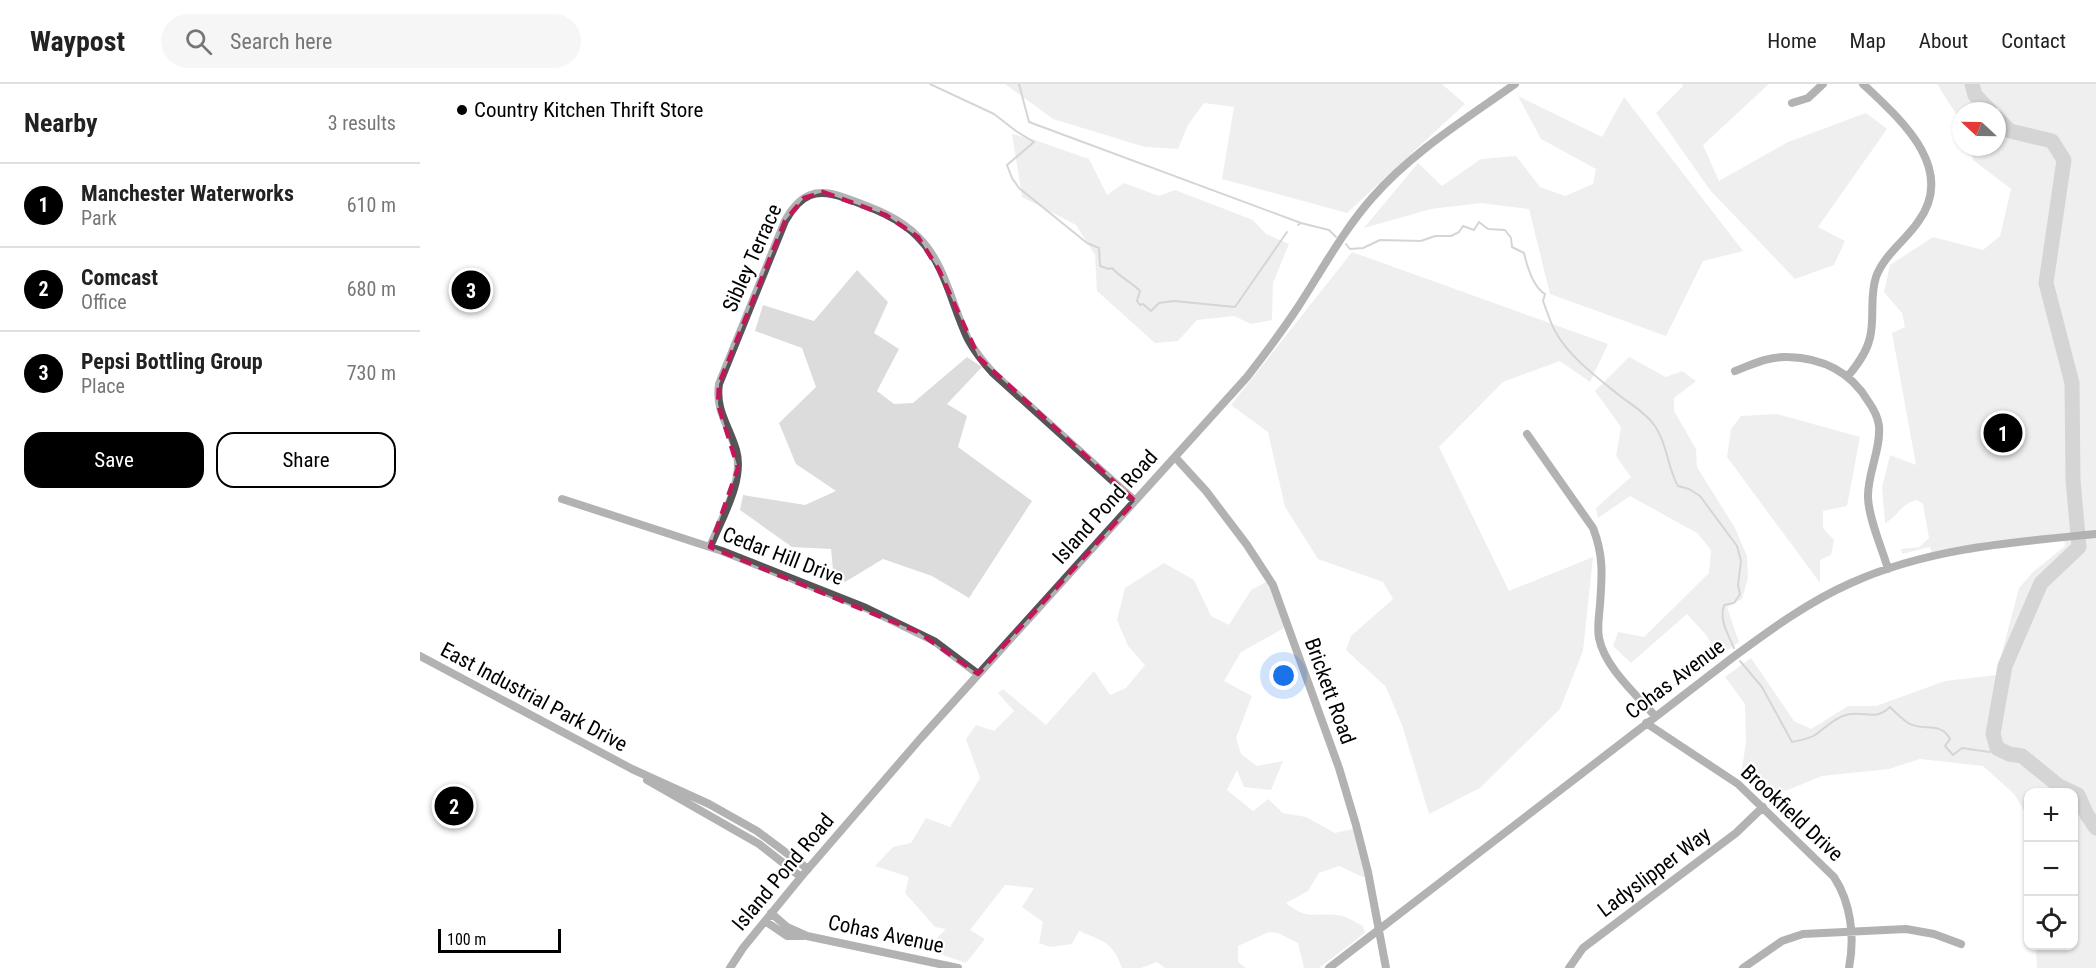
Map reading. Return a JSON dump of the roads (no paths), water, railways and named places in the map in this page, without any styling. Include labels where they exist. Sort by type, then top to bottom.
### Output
[{"type":"street","name":"Island Pond Road","points":[[730,968],[801,877],[978,674],[1228,399],[1265,354],[1350,226],[1374,196],[1423,150],[1515,84]]},
{"type":"street","points":[[1792,103],[1808,98],[1823,84]]},
{"type":"street","points":[[1848,376],[1862,360],[1871,333],[1873,287],[1877,274],[1927,207],[1931,176],[1925,154],[1908,128],[1863,84]]},
{"type":"street","name":"Sibley Terrace","points":[[710,547],[734,487],[738,468],[736,449],[718,404],[719,384],[785,221],[796,204],[804,198],[823,192],[833,193],[886,215],[903,224],[918,237],[939,270],[961,324],[980,358],[993,373],[1135,501]]},
{"type":"street","points":[[1735,371],[1765,360],[1786,357],[1829,365],[1848,376],[1862,390],[1874,409],[1879,426],[1868,499],[1888,569]]},
{"type":"street","points":[[1527,434],[1593,528],[1600,545],[1602,560],[1599,638],[1612,666],[1655,716]]},
{"type":"street","name":"Brickett Road","points":[[1175,457],[1206,491],[1247,544],[1273,585],[1348,796],[1368,872],[1386,968]]},
{"type":"street","name":"Cedar Hill Drive","points":[[562,499],[710,547],[866,608],[934,641],[978,674]]},
{"type":"street","name":"Cohas Avenue","points":[[1329,968],[1655,716],[1751,644],[1800,611],[1852,583],[1888,569],[1964,549],[2092,534]]},
{"type":"street","name":"East Industrial Park Drive","points":[[420,656],[632,769],[681,790],[725,813],[764,836],[808,869]]},
{"type":"street","name":"Brookfield Drive","points":[[1646,723],[1729,777],[1834,877],[1848,905],[1849,968]]},
{"type":"street","name":"East Industrial Park Drive","points":[[632,769],[646,780],[759,844],[801,877]]},
{"type":"street","name":"Ladyslipper Way","points":[[1569,968],[1576,955],[1589,943],[1736,833],[1763,807]]},
{"type":"street","name":"Cohas Avenue","points":[[771,913],[787,927],[807,936]]},
{"type":"street","name":"Cohas Avenue","points":[[765,921],[787,936],[807,936],[958,968]]},
{"type":"street","points":[[1743,968],[1782,941],[1803,934],[1919,931],[1960,944]]},
{"type":"waterway","points":[[930,84],[994,114],[1034,142],[1007,165],[1012,178],[1019,188],[1087,243],[1099,248],[1100,266],[1112,268],[1137,288],[1140,291],[1137,301],[1151,311],[1159,303],[1174,301],[1235,307],[1287,232]]},
{"type":"waterway","points":[[1019,84],[1029,122],[1301,223]]},
{"type":"waterway","points":[[1972,84],[1975,95],[1982,102]]},
{"type":"waterway","points":[[2006,127],[2010,131],[2052,141],[2064,160],[2046,283],[2072,383],[2073,480],[2079,547],[2041,583],[2005,666],[1993,734],[1997,748],[2009,754],[2022,756],[2063,788]]},
{"type":"waterway","points":[[1346,244],[1350,249],[1363,248],[1380,240],[1421,241],[1435,236],[1451,236],[1459,232],[1463,226],[1474,230],[1479,222],[1488,229],[1505,230],[1511,238],[1512,247],[1524,253],[1534,281],[1545,294],[1543,301],[1553,328],[1561,341],[1584,366],[1651,421],[1663,441],[1678,486],[1689,489],[1700,496],[1737,546],[1741,561],[1738,585],[1740,594],[1734,603],[1724,605],[1723,611],[1725,627],[1734,648]]},
{"type":"waterway","points":[[1298,225],[1301,223],[1329,230],[1336,237]]},
{"type":"waterway","points":[[1740,661],[1762,687],[1792,742],[1813,736],[1842,716],[1874,715],[1890,707],[1914,726],[1942,730],[1950,739],[1945,746],[1953,755],[1962,748],[1989,752],[1997,748]]},
{"type":"waterway","points":[[2078,795],[2096,828]]},
{"type":"place","name":"Country Kitchen Thrift Store","points":[[462,110]]},
{"type":"place","name":"Pepsi Bottling Group","points":[[471,290]]},
{"type":"place","name":"Manchester Waterworks","points":[[2003,433]]},
{"type":"place","name":"Comcast","points":[[454,806]]}]
